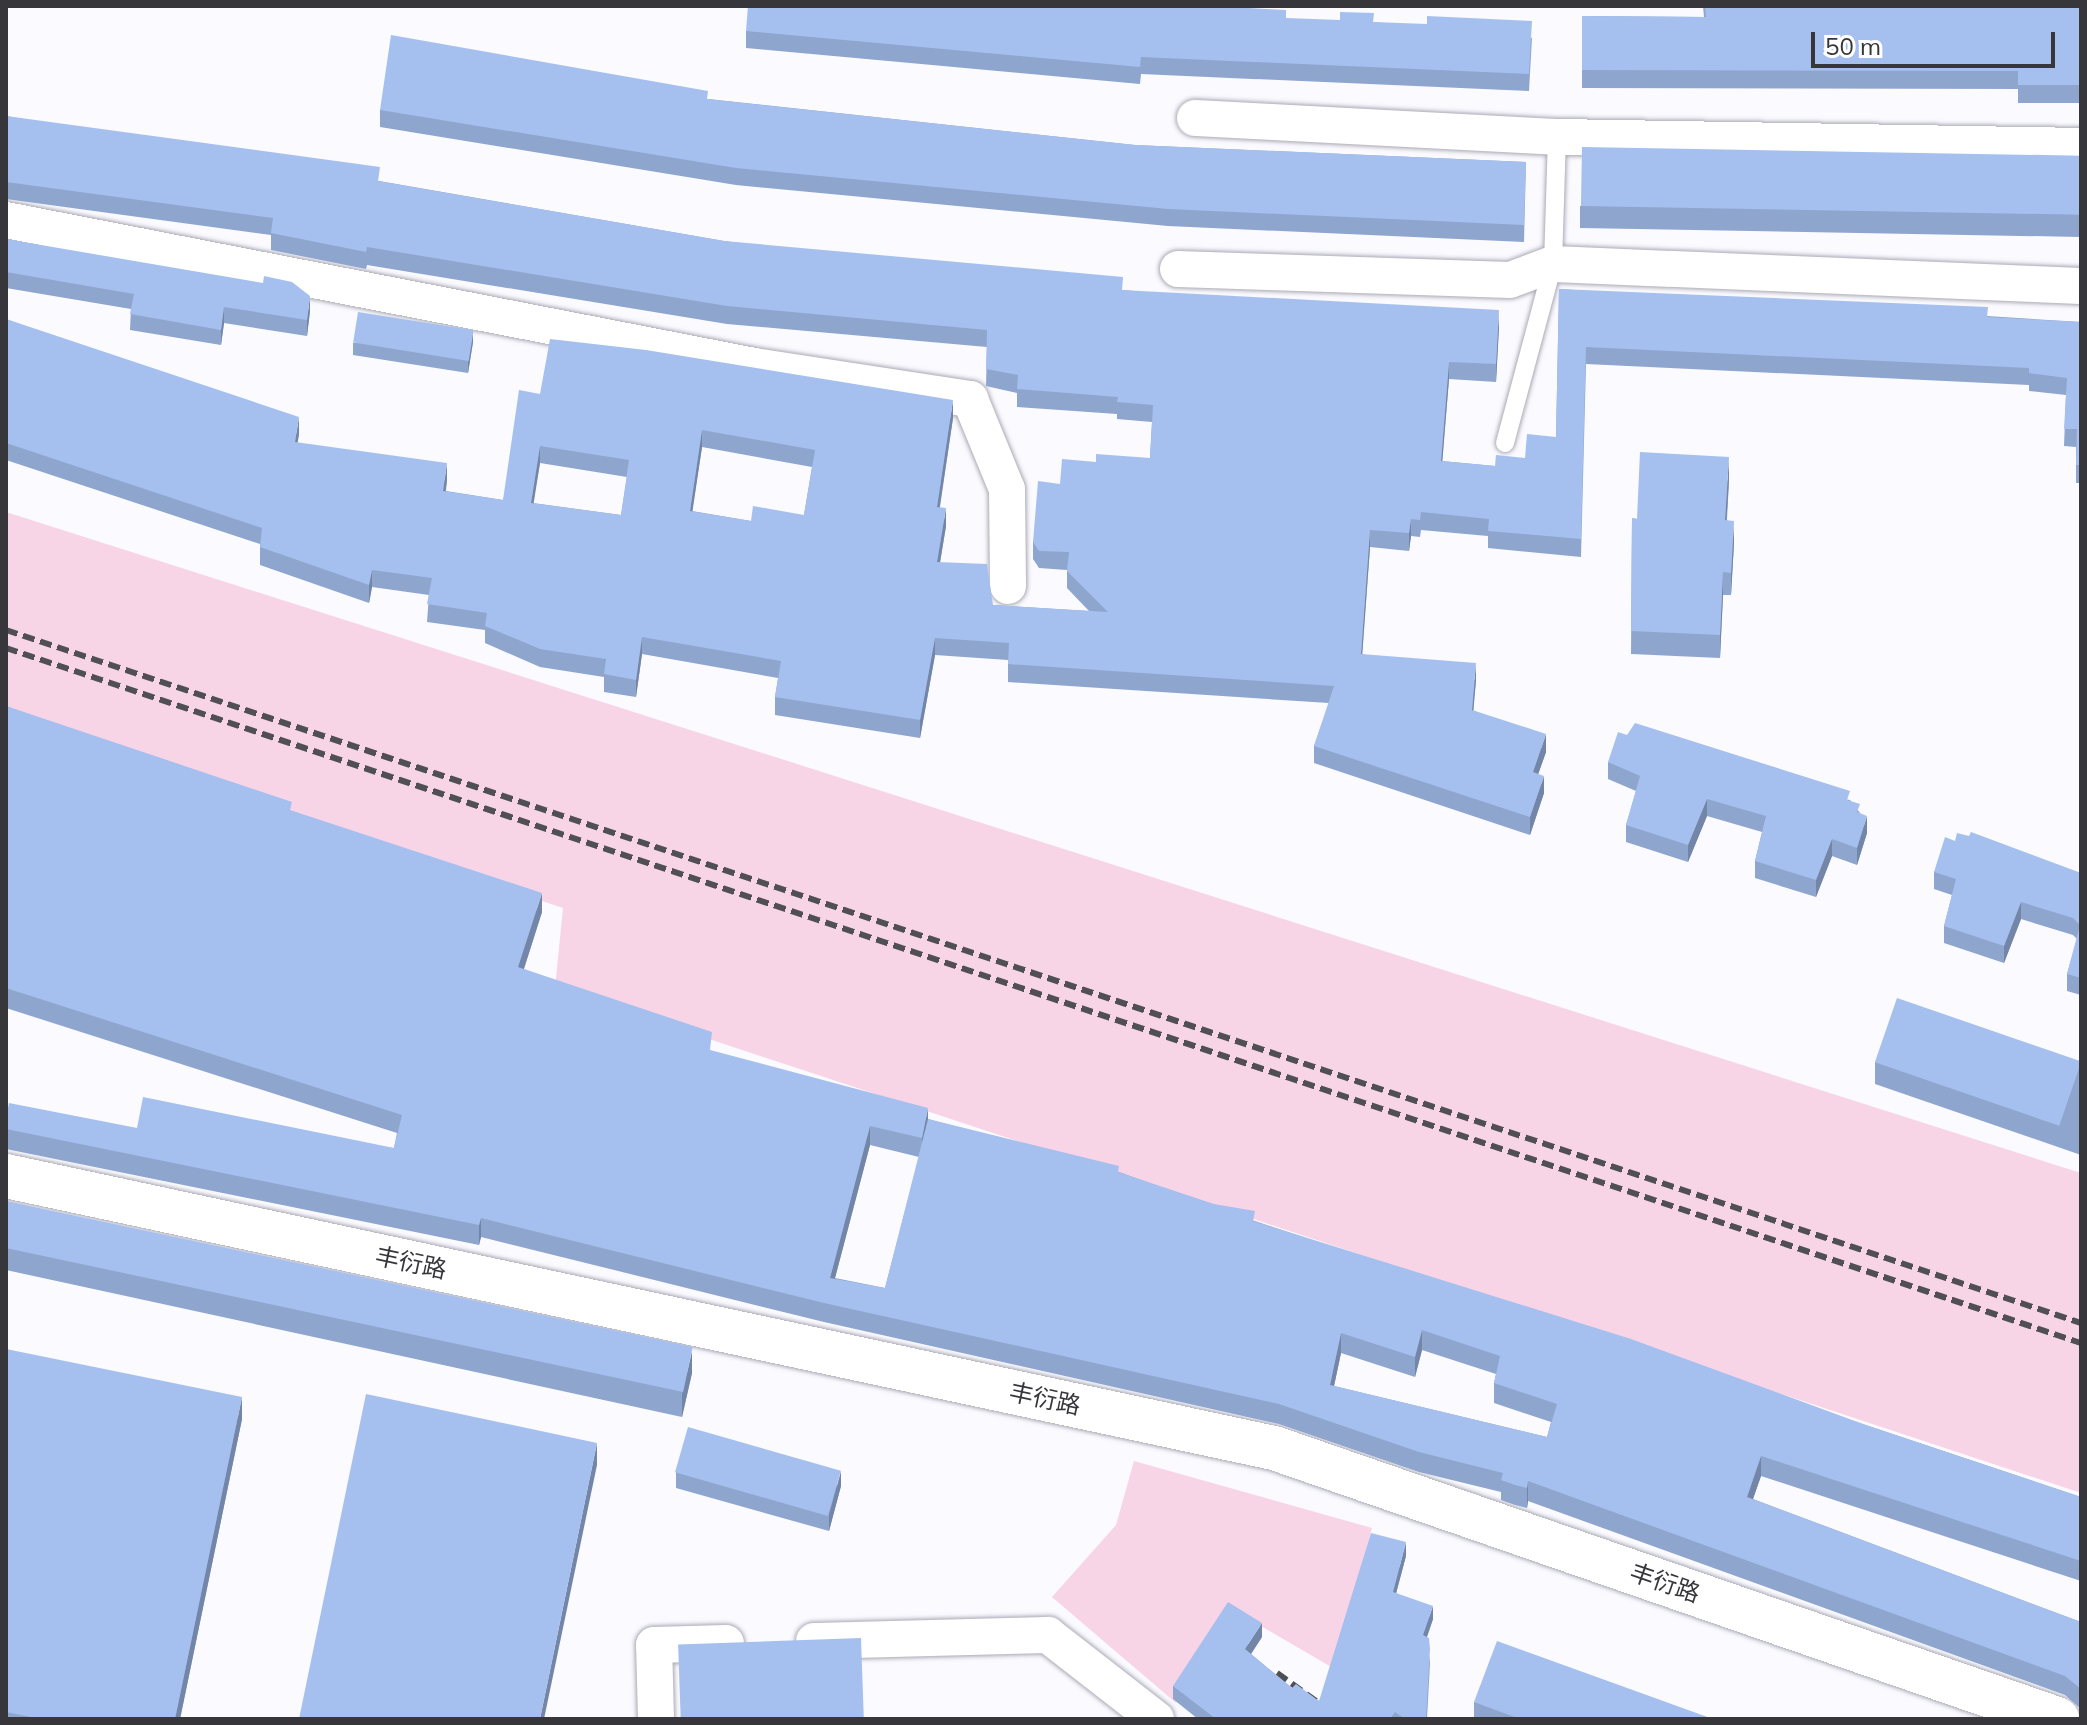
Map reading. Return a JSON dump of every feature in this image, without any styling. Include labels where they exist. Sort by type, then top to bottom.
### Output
[{"type":"street","points":[[1195,118],[1557,137],[2081,146]]},
{"type":"street","points":[[6,220],[754,366],[970,399],[1007,489],[1008,586]]},
{"type":"street","points":[[1178,269],[1510,280],[1553,264],[2081,286]]},
{"type":"street","name":"丰衍路","points":[[6,1176],[1274,1448],[2057,1719]]},
{"type":"street","points":[[656,1719],[654,1645],[1048,1635],[1156,1719]]},
{"type":"lane","points":[[1505,443],[1553,264],[1557,137]]},
{"type":"shaded area","points":[[6,512],[2081,1173],[2081,1493],[555,988],[563,908],[6,723]]},
{"type":"shaded area","points":[[1134,1461],[1372,1528],[1333,1668],[1230,1608],[1176,1703],[1052,1597],[1116,1525]]},
{"type":"building","points":[[748,6],[1208,6],[1286,10],[1286,18],[1340,20],[1340,12],[1374,13],[1373,22],[1427,24],[1427,16],[1532,21],[1529,74],[1141,57],[1140,67],[746,31]]},
{"type":"building","points":[[1705,6],[2081,6],[2081,85],[2018,85],[2018,71],[1582,70],[1582,16],[1706,17]]},
{"type":"building","points":[[391,35],[708,91],[707,99],[1135,145],[1526,162],[1524,225],[1168,209],[736,168],[380,110]]},
{"type":"building","points":[[6,116],[380,167],[378,181],[724,241],[1123,277],[1122,290],[1499,310],[1496,364],[1449,362],[1441,461],[1495,466],[1496,455],[1525,458],[1527,434],[1556,437],[1559,289],[1988,307],[1987,317],[2081,322],[2081,465],[2076,465],[2077,429],[2064,429],[2067,378],[2029,373],[2029,368],[1586,347],[1581,539],[1488,531],[1489,519],[1421,512],[1420,520],[1411,519],[1409,533],[1370,530],[1361,654],[1476,663],[1472,710],[1546,734],[1533,772],[1544,776],[1530,817],[1314,746],[1334,686],[1008,664],[1009,643],[935,638],[920,720],[775,697],[781,661],[642,637],[636,680],[604,674],[606,659],[540,649],[485,626],[487,613],[427,604],[432,578],[372,570],[369,585],[260,547],[262,528],[6,443],[6,319],[299,417],[295,442],[447,463],[443,491],[503,500],[519,390],[540,394],[550,339],[646,350],[953,400],[937,507],[946,508],[937,562],[987,564],[993,605],[1108,612],[1067,571],[1069,552],[1039,551],[1033,542],[1038,481],[1060,484],[1062,459],[1096,462],[1096,454],[1150,458],[1153,405],[1117,402],[1118,397],[1017,389],[1018,375],[986,369],[987,330],[727,306],[367,247],[366,252],[271,233],[273,218],[6,182]],"holes":[[[702,430],[815,450],[804,515],[753,506],[751,521],[690,511]],[[540,446],[629,460],[621,515],[531,503]]]},
{"type":"building","points":[[1582,147],[2081,156],[2080,215],[1581,206]]},
{"type":"building","points":[[6,239],[263,283],[264,276],[292,282],[310,296],[307,320],[224,307],[221,330],[130,314],[134,294],[6,272]]},
{"type":"building","points":[[358,312],[474,330],[469,361],[353,343]]},
{"type":"building","points":[[1640,452],[1729,457],[1725,520],[1734,521],[1731,573],[1723,572],[1720,635],[1631,631],[1632,518],[1637,519]]},
{"type":"building","points":[[6,706],[292,802],[290,810],[542,893],[518,967],[712,1032],[710,1050],[928,1108],[922,1138],[870,1126],[830,1278],[885,1288],[928,1119],[1119,1166],[1118,1172],[1214,1204],[1255,1211],[1253,1221],[1631,1339],[1863,1424],[2081,1497],[2081,1561],[1761,1456],[1747,1497],[2081,1622],[2081,1689],[2065,1676],[1528,1481],[1527,1488],[1515,1485],[1501,1480],[1503,1473],[1419,1452],[1279,1404],[824,1303],[481,1218],[479,1225],[6,1129],[9,1103],[137,1128],[143,1097],[394,1148],[402,1115],[6,988]],"holes":[[[1422,1330],[1500,1356],[1494,1383],[1557,1404],[1547,1437],[1330,1385],[1341,1333],[1415,1357]]]},
{"type":"building","points":[[1635,723],[1850,791],[1847,800],[1860,804],[1857,812],[1867,816],[1857,848],[1832,839],[1816,880],[1755,861],[1766,816],[1707,799],[1688,845],[1626,825],[1640,776],[1608,762],[1618,732],[1627,735]]},
{"type":"building","points":[[1971,832],[2081,873],[2081,978],[2067,974],[2080,925],[2073,918],[2021,902],[2004,946],[1944,926],[1956,879],[1934,872],[1945,837],[1955,841],[1957,833],[1969,836]]},
{"type":"building","points":[[1897,998],[2081,1061],[2059,1126],[1875,1062]]},
{"type":"building","points":[[6,1201],[693,1347],[683,1392],[6,1248]]},
{"type":"building","points":[[6,1349],[242,1397],[175,1719],[41,1719],[6,1712]]},
{"type":"building","points":[[366,1394],[597,1443],[540,1719],[299,1719]]},
{"type":"building","points":[[688,1427],[841,1471],[828,1516],[675,1472]]},
{"type":"building","points":[[1371,1533],[1406,1542],[1393,1592],[1433,1606],[1423,1635],[1429,1638],[1430,1649],[1426,1719],[1405,1719],[1395,1712],[1390,1719],[1216,1719],[1173,1686],[1228,1602],[1262,1623],[1245,1649],[1292,1688],[1296,1684],[1319,1701]]},
{"type":"building","points":[[861,1638],[864,1719],[681,1719],[678,1644]]},
{"type":"building","points":[[1497,1641],[1713,1719],[1520,1719],[1474,1702]]},
{"type":"railway","points":[[6,630],[2081,1323]]},
{"type":"railway","points":[[6,648],[2081,1343]]},
{"type":"railway","points":[[1277,1673],[1341,1719]]}]
